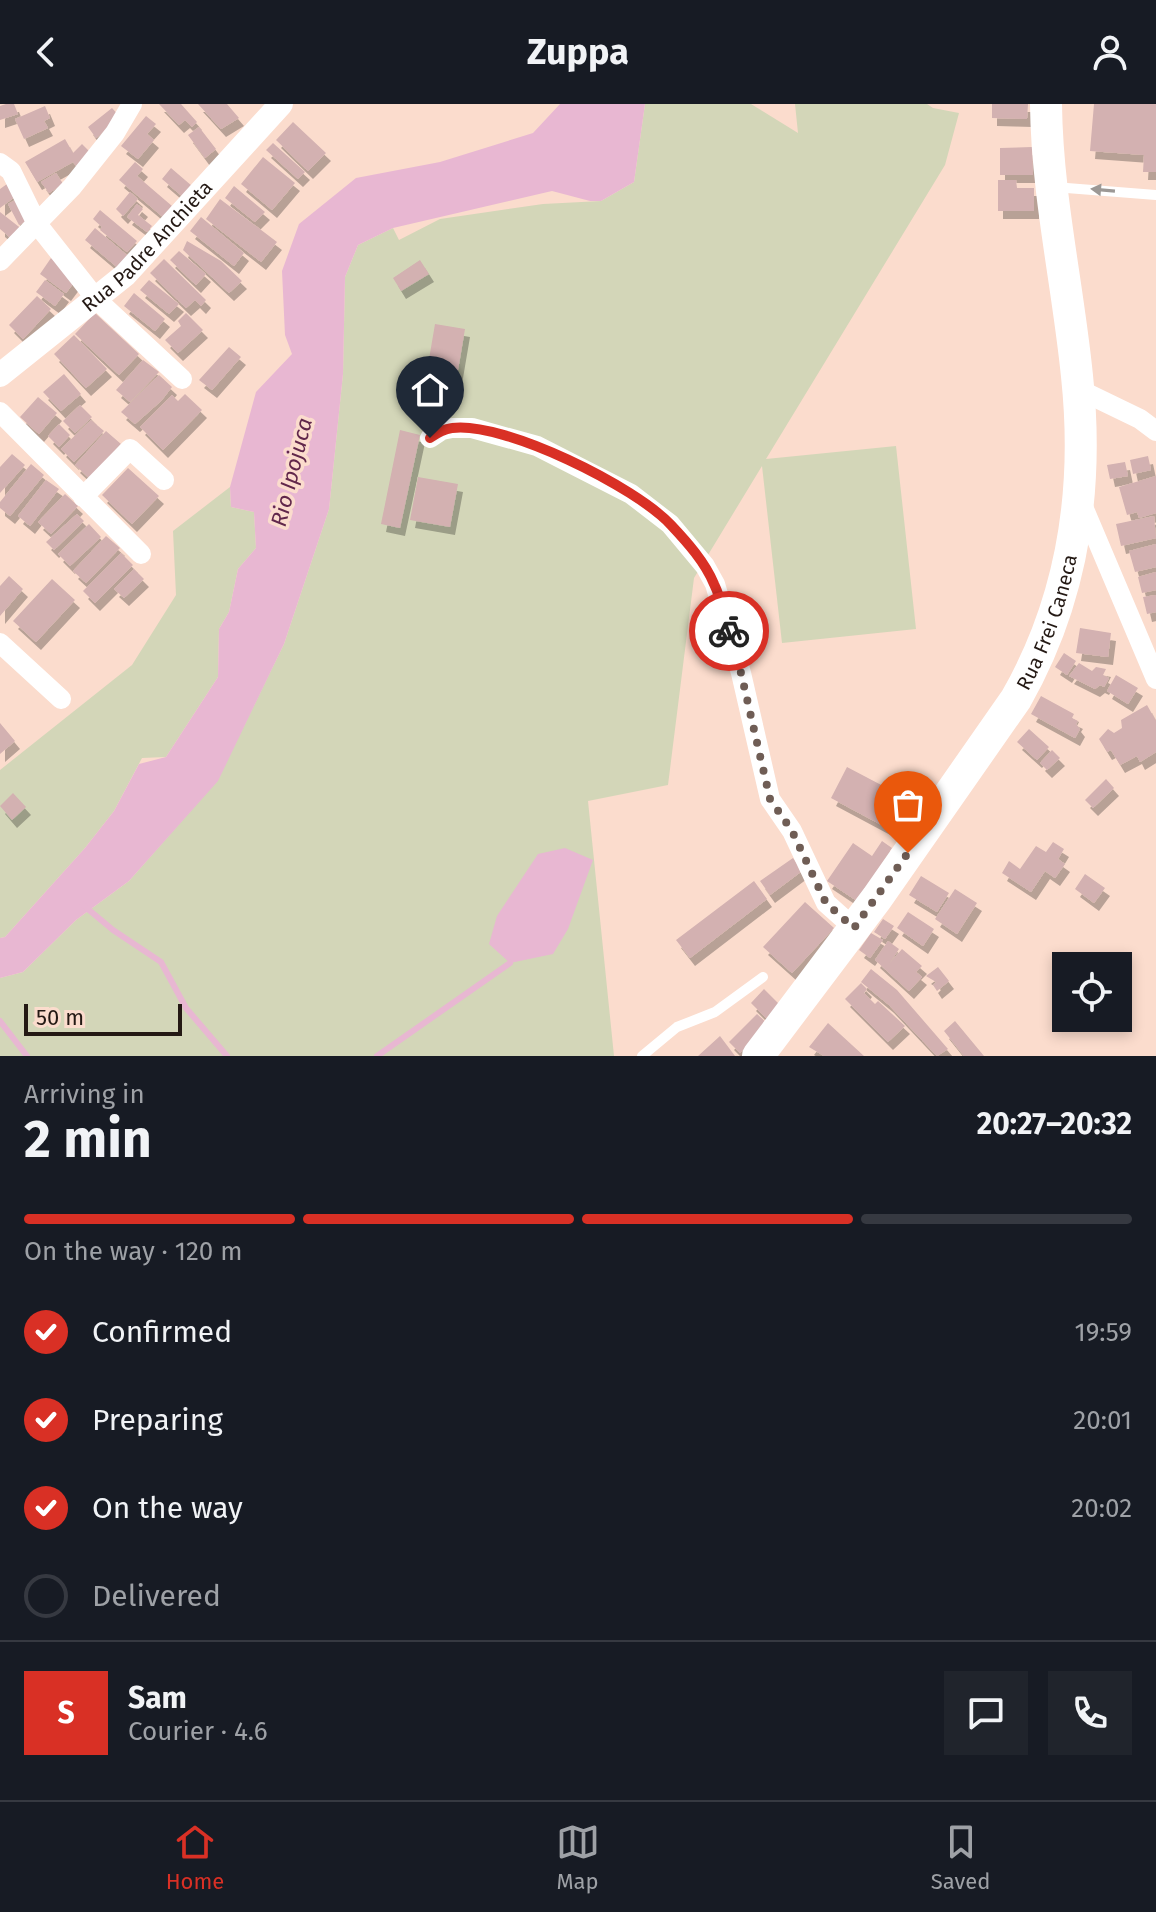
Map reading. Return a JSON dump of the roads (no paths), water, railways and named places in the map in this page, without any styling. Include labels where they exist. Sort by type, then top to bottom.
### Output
[{"type":"main road","name":"Rua Frei Caneca","points":[[758,1056],[854,928],[1016,699],[1032,671],[1064,587],[1080,499],[1078,389],[1050,187],[1046,104]]},
{"type":"street","points":[[0,261],[72,187],[115,133],[132,104]]},
{"type":"street","name":"Rua Padre Anchieta","points":[[0,375],[97,300],[146,254],[281,104]]},
{"type":"street","points":[[0,163],[11,171],[37,224],[97,300],[182,379]]},
{"type":"street","points":[[1078,389],[1140,419],[1156,431]]},
{"type":"street","points":[[0,412],[141,554]]},
{"type":"street","points":[[430,438],[442,430],[472,428],[537,446],[631,494],[670,524],[705,566],[715,584],[741,673],[770,799],[792,831],[826,903],[854,928]]},
{"type":"street","points":[[83,497],[130,449],[164,480]]},
{"type":"street","points":[[1080,499],[1156,679]]},
{"type":"street","points":[[0,643],[61,699]]},
{"type":"lane","points":[[1050,187],[1156,195]]},
{"type":"lane","points":[[642,1056],[677,1027],[715,1012],[763,977]]},
{"type":"water","name":"Rio Ipojuca","points":[[560,104],[645,104],[634,182],[601,201],[552,191],[393,228],[358,245],[345,277],[343,374],[329,509],[284,644],[218,781],[129,881],[76,920],[23,972],[0,978],[0,938],[5,937],[85,848],[114,811],[139,764],[166,757],[218,677],[219,629],[229,612],[238,569],[256,548],[254,512],[231,507],[230,487],[256,392],[292,354],[285,335],[282,271],[299,224],[356,178],[440,162],[533,133]]},
{"type":"water","points":[[565,848],[593,860],[568,929],[553,954],[510,963],[489,944],[497,916],[538,854]]},
{"type":"waterway","points":[[83,905],[113,930],[161,962],[186,1008],[227,1056]]},
{"type":"waterway","points":[[377,1056],[510,963]]},
{"type":"waterway","points":[[0,1021],[27,1056]]}]
